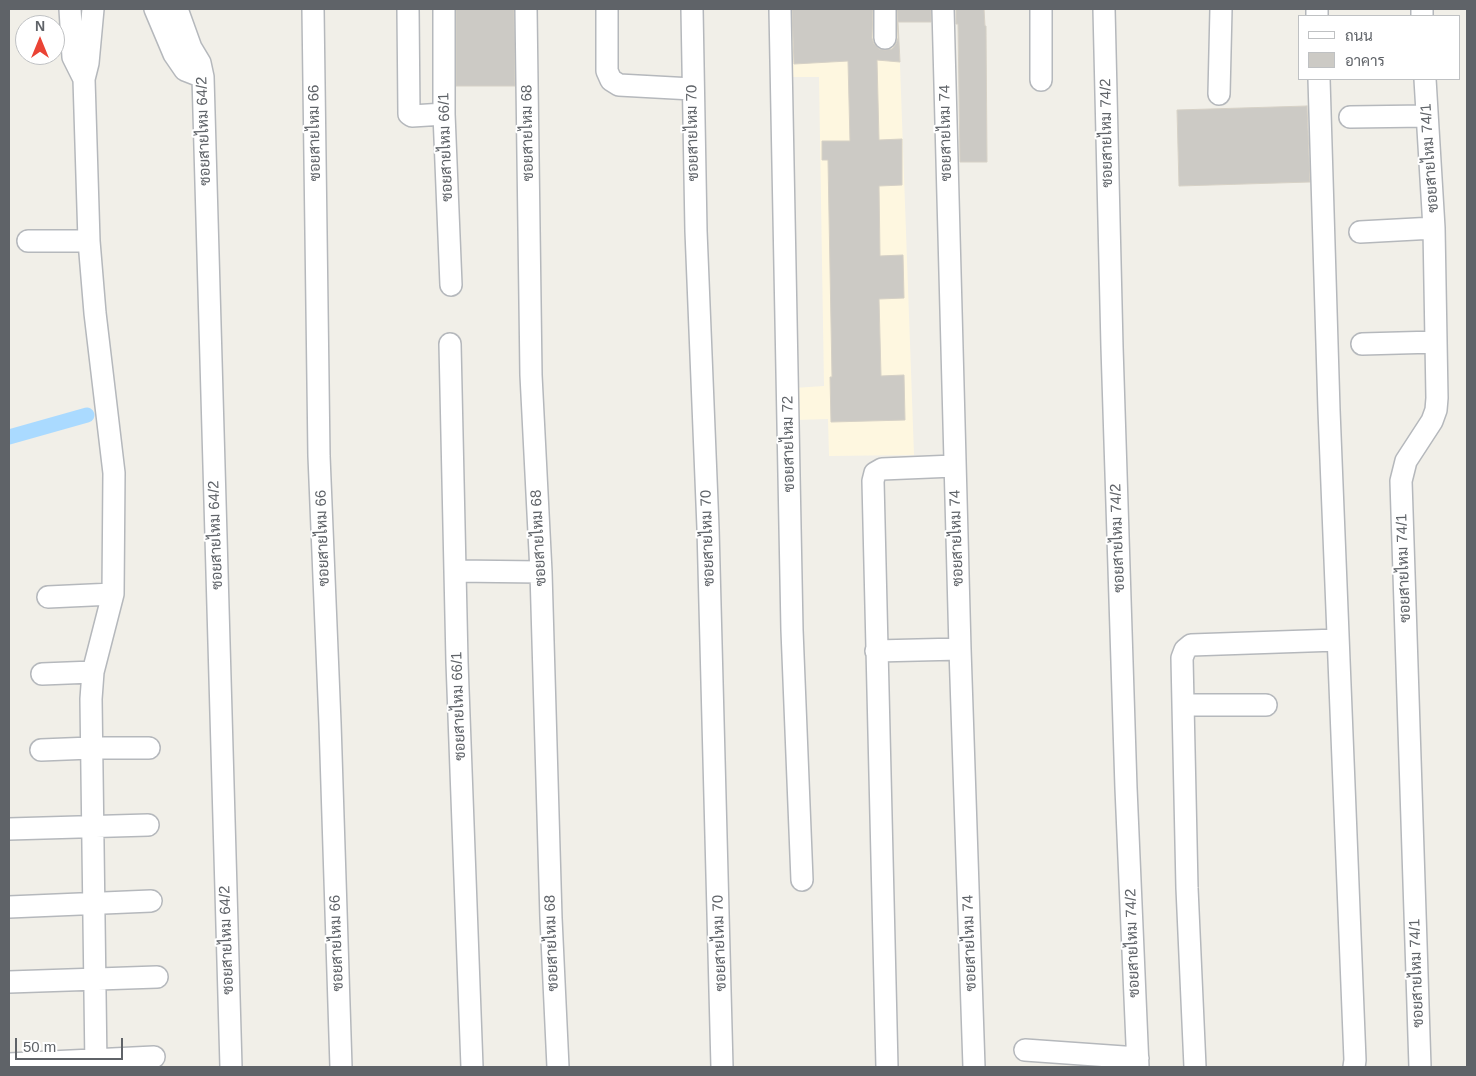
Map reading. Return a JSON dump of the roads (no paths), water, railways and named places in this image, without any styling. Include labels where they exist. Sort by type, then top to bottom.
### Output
[{"type":"street","points":[[70,9],[73,58],[84,79]]},
{"type":"street","points":[[93,9],[88,63],[84,79],[89,241],[95,313],[114,473],[113,594],[93,672],[91,700],[96,1064]]},
{"type":"street","points":[[155,9],[174,54],[185,70],[203,77]]},
{"type":"street","name":"ซอยสายไหม 64/2","points":[[177,9],[191,48],[200,63],[203,77],[231,1067]]},
{"type":"street","name":"ซอยสายไหม 66","points":[[313,9],[320,456],[341,1067]]},
{"type":"street","points":[[408,9],[409,114],[412,116],[444,114]]},
{"type":"street","name":"ซอยสายไหม 66/1","points":[[444,9],[444,114],[451,285]]},
{"type":"street","name":"ซอยสายไหม 68","points":[[526,9],[531,375],[541,572],[550,908],[558,1067]]},
{"type":"street","points":[[607,9],[607,71],[611,80],[619,85],[692,89]]},
{"type":"street","name":"ซอยสายไหม 70","points":[[692,9],[696,231],[708,528],[722,1067]]},
{"type":"street","name":"ซอยสายไหม 72","points":[[780,9],[792,630],[802,880]]},
{"type":"street","points":[[885,9],[885,38]]},
{"type":"street","name":"ซอยสายไหม 74","points":[[943,9],[954,466],[974,1067]]},
{"type":"street","points":[[1041,9],[1041,80]]},
{"type":"street","name":"ซอยสายไหม 74/2","points":[[1104,9],[1112,347],[1126,778],[1138,1063]]},
{"type":"street","points":[[1219,94],[1221,9]]},
{"type":"street","points":[[1319,80],[1329,410],[1354,1067]]},
{"type":"street","name":"ซอยสายไหม 74/1","points":[[1420,1067],[1401,481],[1406,461],[1432,420],[1436,410],[1434,228],[1425,80]]},
{"type":"street","points":[[1350,117],[1427,116]]},
{"type":"street","points":[[1360,232],[1434,228]]},
{"type":"street","points":[[28,241],[89,241]]},
{"type":"street","points":[[1362,344],[1436,342]]},
{"type":"street","name":"ซอยสายไหม 66/1","points":[[450,344],[455,571],[472,1067]]},
{"type":"street","points":[[887,1067],[873,481],[875,473],[882,469],[954,466]]},
{"type":"street","points":[[455,571],[541,572]]},
{"type":"street","points":[[48,597],[113,594]]},
{"type":"street","points":[[1195,1067],[1187,888],[1182,658],[1185,650],[1191,645],[1338,640]]},
{"type":"street","points":[[876,651],[960,649]]},
{"type":"street","points":[[42,674],[93,672]]},
{"type":"street","points":[[1184,705],[1266,705]]},
{"type":"street","points":[[41,750],[149,748]]},
{"type":"street","points":[[9,829],[148,825]]},
{"type":"street","points":[[9,907],[151,901]]},
{"type":"street","points":[[9,982],[94,978],[157,978]]},
{"type":"street","points":[[1025,1050],[1138,1063]]},
{"type":"street","points":[[9,1064],[96,1064],[154,1057]]},
{"type":"waterway","points":[[9,437],[87,415]]}]
